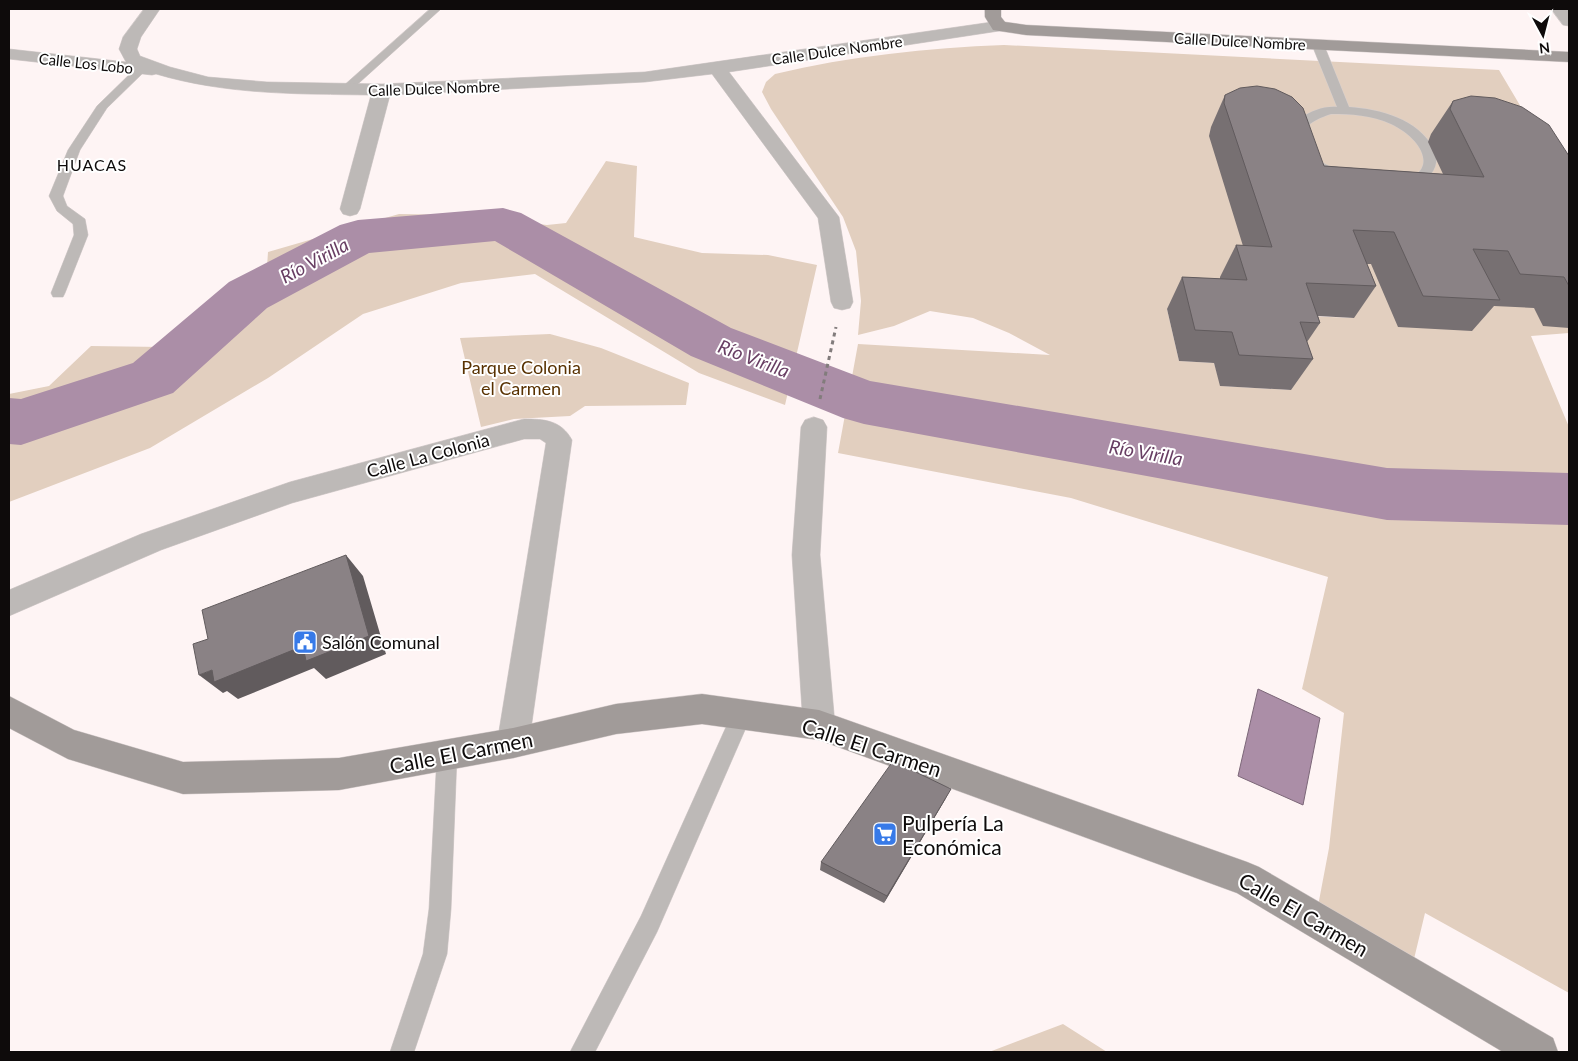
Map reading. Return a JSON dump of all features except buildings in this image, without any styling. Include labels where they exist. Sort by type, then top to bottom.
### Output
[{"type":"street","name":"Calle Dulce Nombre","points":[[152,9],[132,37],[128,49],[133,59],[164,71],[208,82],[267,88],[382,90],[636,78],[717,68],[999,26],[1026,30],[1569,57]]},
{"type":"street","points":[[993,9],[993,17],[999,26]]},
{"type":"street","points":[[1560,9],[1569,21]]},
{"type":"street","name":"Calle Los Lobo","points":[[9,54],[164,71]]},
{"type":"street","points":[[717,68],[786,157],[828,217],[842,302]]},
{"type":"street","points":[[350,209],[382,90]]},
{"type":"street","points":[[814,427],[806,555],[819,725]]},
{"type":"street","name":"Calle La Colonia","points":[[9,603],[151,542],[290,493],[524,429],[546,429],[559,440],[513,743]]},
{"type":"street","name":"Calle El Carmen","points":[[9,712],[68,744],[183,778],[339,774],[513,743],[616,719],[702,709],[819,725],[1247,879],[1539,1052]]},
{"type":"lane","points":[[346,90],[436,9]]},
{"type":"lane","points":[[1318,45],[1344,110]]},
{"type":"lane","points":[[58,293],[81,235],[80,222],[62,208],[56,196],[74,150],[103,106],[140,69]]},
{"type":"lane","points":[[1330,110],[1344,110],[1374,114],[1395,122],[1413,132],[1426,145],[1431,158],[1429,170],[1418,179],[1410,182],[1382,186],[1345,179],[1318,166],[1304,155],[1296,143],[1295,131],[1300,121],[1313,114],[1330,110]]},
{"type":"lane","points":[[582,1052],[649,924],[742,714]]},
{"type":"lane","points":[[402,1052],[435,954],[440,909],[447,755]]},
{"type":"path","points":[[814,427],[842,302]]},
{"type":"green space","points":[[1004,45],[1499,70],[1569,188],[1460,210],[1254,279],[1229,312],[1167,309],[1179,361],[1214,363],[1221,386],[1291,390],[1286,315],[1353,318],[1332,262],[1371,264],[1448,281],[1534,308],[1569,328],[1569,333],[1531,336],[1569,427],[1569,993],[1425,913],[1414,959],[1318,906],[1329,848],[1344,713],[1302,689],[1328,577],[1071,498],[838,453],[858,344],[1050,355],[1009,333],[973,318],[930,311],[894,326],[858,335],[861,301],[856,251],[843,217],[771,109],[762,92],[766,82],[775,74],[831,62],[947,48]]},
{"type":"green space","points":[[606,161],[637,166],[634,237],[702,253],[768,255],[817,265],[785,405],[699,373],[535,274],[461,283],[363,314],[268,378],[150,448],[9,502],[9,394],[49,386],[91,346],[162,347],[214,317],[265,296],[268,252],[399,214],[463,215],[547,225],[566,223]]},
{"type":"green space","name":"Parque Colonia el Carmen","points":[[550,334],[601,348],[689,383],[686,405],[585,406],[570,416],[514,419],[481,427],[460,338]]},
{"type":"green space","points":[[1063,1024],[1107,1052],[989,1052]]},
{"type":"shaded area","points":[[1258,689],[1320,718],[1303,805],[1238,776]]},
{"type":"waterway","name":"Río Virilla","points":[[9,421],[21,422],[153,378],[248,295],[358,237],[503,224],[711,342],[864,402],[1387,494],[1569,499]]},
{"type":"place","name":"Salón Comunal","points":[[305,642]]},
{"type":"place","name":"Pulpería La Económica","points":[[885,834]]},
{"type":"district","name":"HUACAS","points":[[92,164]]}]
